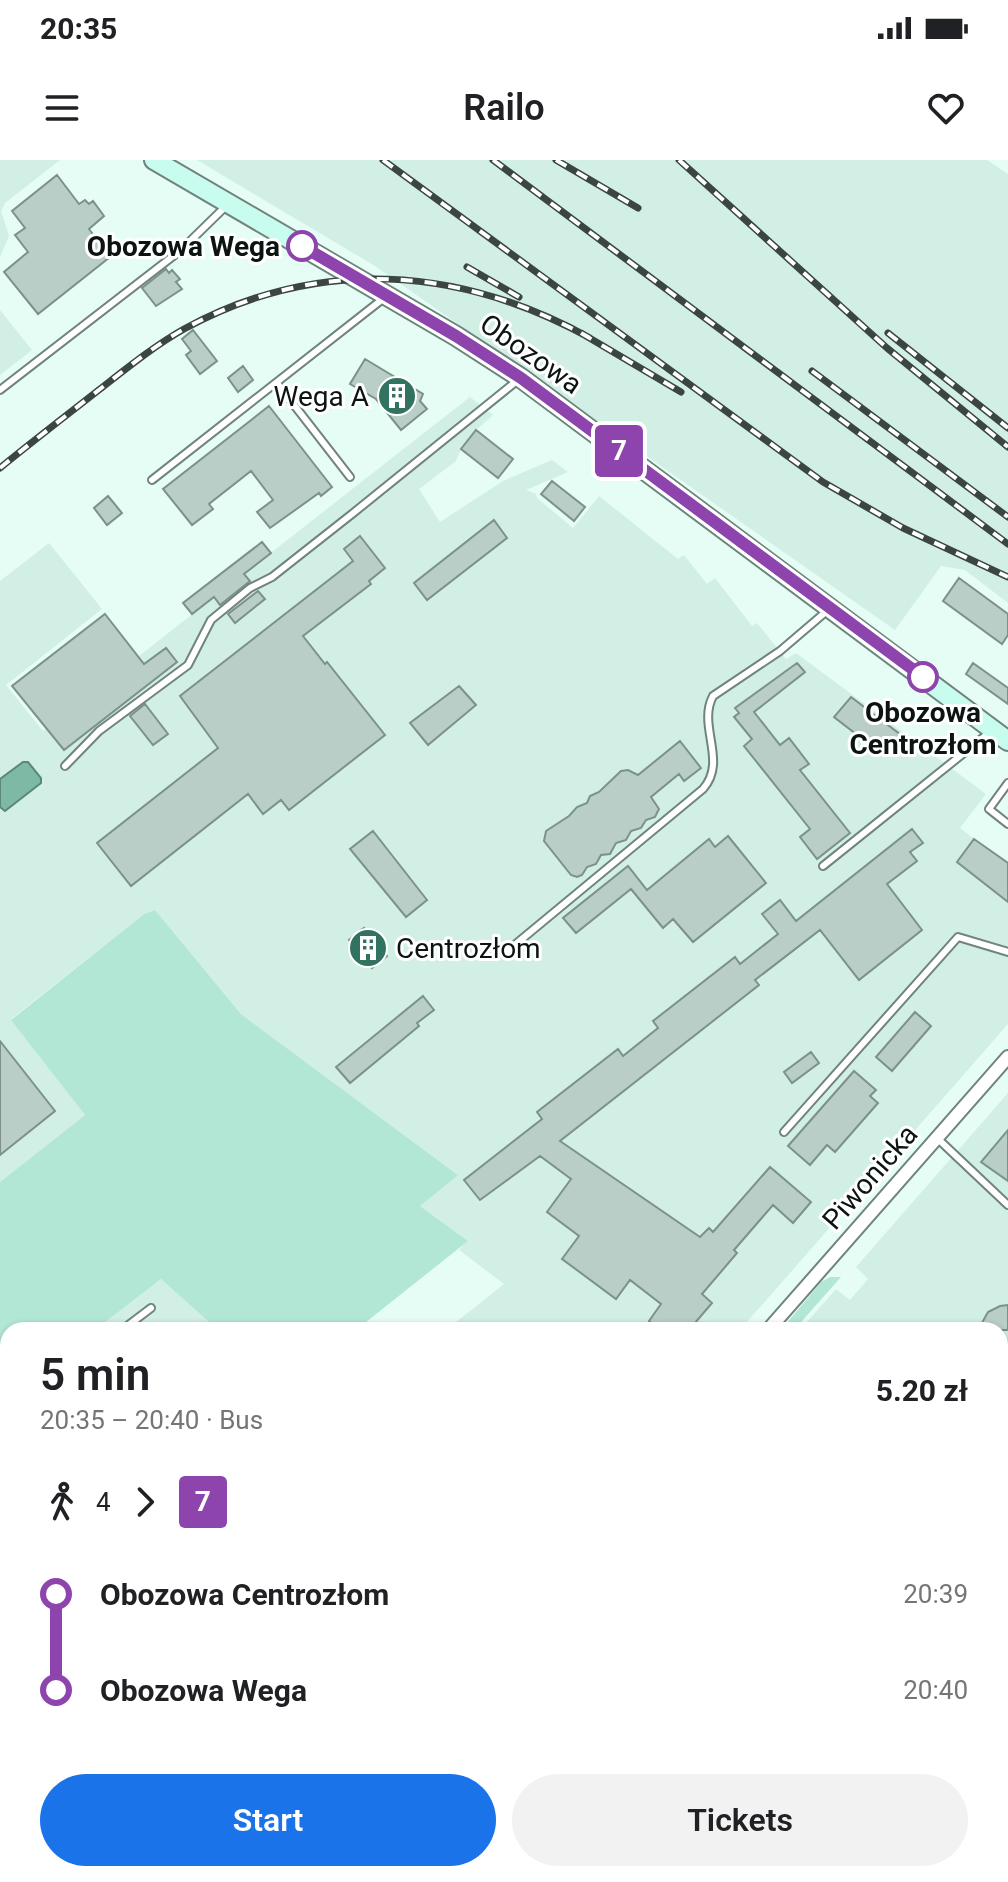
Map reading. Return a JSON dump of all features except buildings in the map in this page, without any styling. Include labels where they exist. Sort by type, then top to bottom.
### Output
[{"type":"street","name":"Obozowa","points":[[154,160],[456,336],[521,378],[1001,735]]},
{"type":"street","name":"Piwonicka","points":[[775,1322],[1008,1057]]},
{"type":"lane","points":[[0,390],[189,243],[229,204]]},
{"type":"lane","points":[[152,480],[387,296]]},
{"type":"lane","points":[[65,766],[99,731],[188,665],[211,620],[250,588],[272,577],[521,378]]},
{"type":"lane","points":[[277,383],[350,477]]},
{"type":"lane","points":[[505,953],[703,789],[714,769],[708,716],[713,696],[780,651],[831,608]]},
{"type":"lane","points":[[823,866],[1001,735]]},
{"type":"lane","points":[[1008,783],[989,809],[1008,824]]},
{"type":"lane","points":[[784,1132],[958,937],[1008,952]]},
{"type":"lane","points":[[937,1138],[1008,1205]]},
{"type":"lane","points":[[133,1322],[151,1308]]},
{"type":"shaded area","points":[[0,160],[60,160],[5,203],[1,211],[9,236],[0,257]]},
{"type":"shaded area","points":[[197,160],[987,160],[1008,174],[1008,603],[965,570],[941,566],[895,630],[375,266]]},
{"type":"shaded area","points":[[0,310],[32,350],[0,375]]},
{"type":"shaded area","points":[[470,397],[493,415],[476,430],[456,461],[419,489],[440,522],[503,481],[552,460],[568,472],[526,490],[536,494],[573,528],[599,496],[678,559],[684,555],[707,584],[715,578],[752,626],[757,623],[786,659],[796,653],[986,794],[960,828],[1008,863],[1008,1024],[747,1322],[456,1322],[504,1284],[459,1250],[467,1240],[420,1206],[457,1174],[241,1014],[155,910],[144,914],[11,1019],[85,1115],[0,1182],[0,581],[49,543],[102,609],[6,685],[43,731]]},
{"type":"shaded area","points":[[23,762],[28,762],[41,778],[41,783],[5,811],[0,807],[0,779]]},
{"type":"shaded area","points":[[155,910],[241,1014],[458,1175],[420,1206],[468,1241],[366,1322],[209,1322],[161,1279],[105,1322],[0,1322],[0,1182],[85,1115],[11,1020],[144,914]]},
{"type":"shaded area","points":[[1008,1093],[1008,1322],[807,1322],[836,1289],[850,1300],[868,1279],[856,1267]]},
{"type":"shaded area","points":[[830,1277],[841,1277],[801,1322],[788,1322],[821,1282]]},
{"type":"shaded area","points":[[161,1279],[209,1322],[105,1322]]},
{"type":"railway","points":[[383,160],[823,482],[903,528],[1008,577]]},
{"type":"railway","points":[[493,160],[1008,544]]},
{"type":"railway","points":[[556,160],[638,208]]},
{"type":"railway","points":[[679,160],[887,348],[1008,447]]},
{"type":"railway","points":[[467,267],[519,297]]},
{"type":"railway","points":[[0,468],[131,365],[184,329],[235,305],[286,289],[337,281],[388,279],[439,284],[490,296],[540,314],[590,338]]},
{"type":"railway","points":[[581,333],[681,392]]},
{"type":"railway","points":[[888,333],[1008,428]]},
{"type":"railway","points":[[812,371],[1008,517]]},
{"type":"bus line","name":"7","points":[[302,246],[456,336],[521,378],[923,677]]},
{"type":"place","name":"Obozowa Wega","points":[[302,246]]},
{"type":"place","name":"Wega A","points":[[397,396]]},
{"type":"place","name":"Obozowa Centrozłom","points":[[923,677]]},
{"type":"place","name":"Centrozłom","points":[[368,948]]}]
